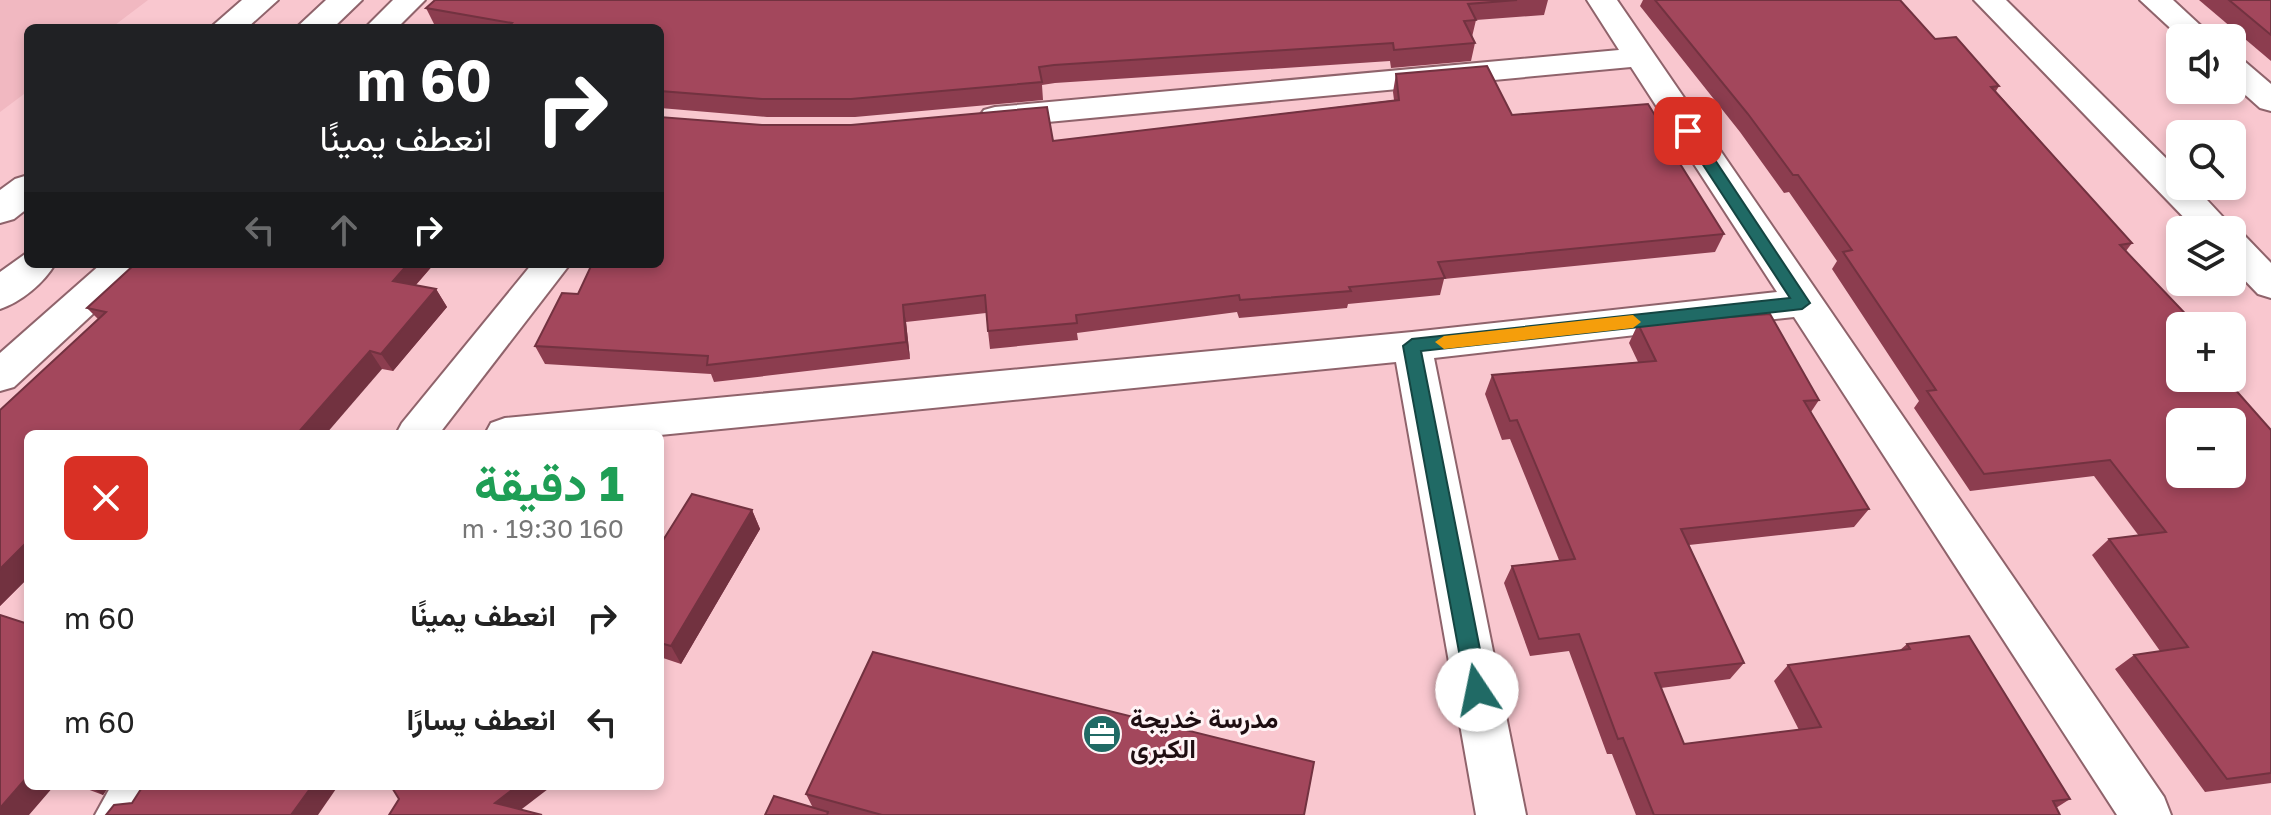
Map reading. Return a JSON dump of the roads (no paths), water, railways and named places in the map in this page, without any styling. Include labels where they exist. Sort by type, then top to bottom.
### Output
[{"type":"main road","points":[[232,24],[262,0]]},
{"type":"main road","points":[[318,24],[346,0]]},
{"type":"main road","points":[[0,210],[24,189]]},
{"type":"main road","points":[[0,294],[30,268]]},
{"type":"street","points":[[384,24],[410,0]]},
{"type":"street","points":[[1602,0],[2146,815]]},
{"type":"street","points":[[1989,0],[2203,216]]},
{"type":"street","points":[[2155,0],[2183,24]]},
{"type":"street","points":[[965,120],[1639,57]]},
{"type":"street","points":[[2246,79],[2271,101]]},
{"type":"street","points":[[0,196],[24,187]]},
{"type":"street","points":[[2246,259],[2271,285]]},
{"type":"street","points":[[0,376],[120,268]]},
{"type":"street","points":[[419,430],[549,268]]},
{"type":"street","points":[[546,430],[1412,346],[1802,303]]},
{"type":"street","points":[[1412,346],[1501,815]]},
{"type":"street","points":[[120,815],[140,790]]},
{"type":"place","name":"مدرسة خديجة الكبرى","points":[[1102,734]]}]
